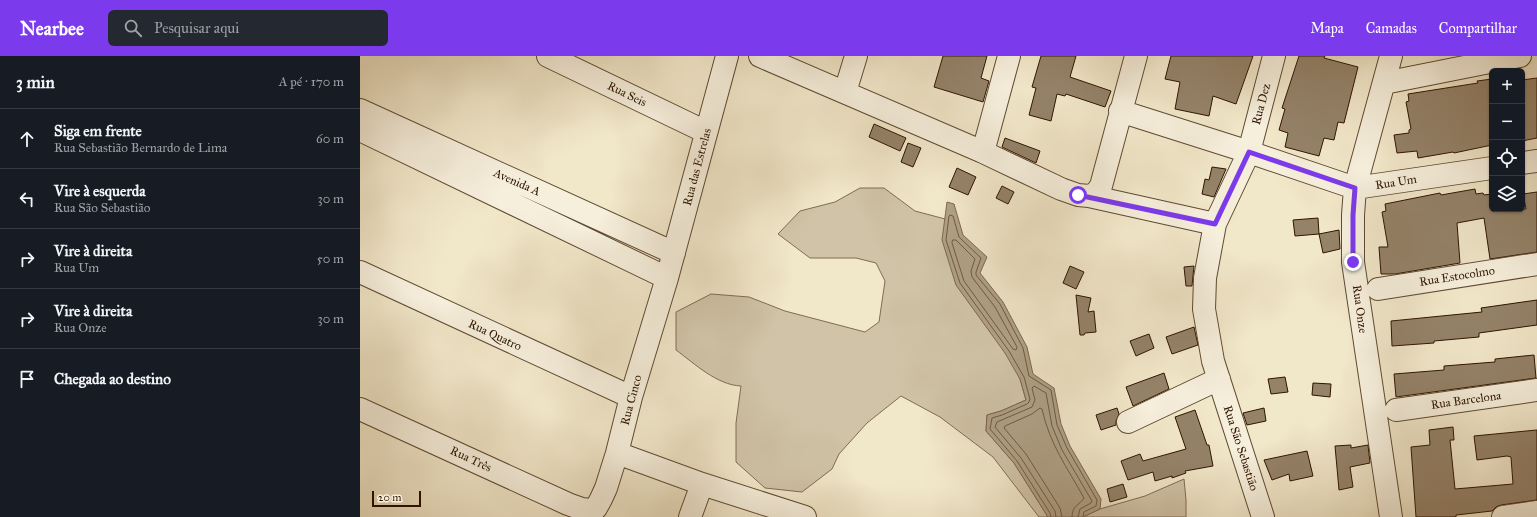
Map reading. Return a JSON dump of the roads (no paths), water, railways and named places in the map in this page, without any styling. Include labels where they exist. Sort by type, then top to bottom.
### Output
[{"type":"street","name":"Rua Seis","points":[[548,56],[706,132]]},
{"type":"street","name":"Rua das Estrelas","points":[[667,278],[727,56]]},
{"type":"street","points":[[760,56],[983,152],[1061,189],[1078,195],[1095,191],[1215,224]]},
{"type":"street","points":[[845,92],[856,56]]},
{"type":"street","points":[[983,152],[1009,56]]},
{"type":"street","points":[[1095,191],[1136,56]]},
{"type":"street","name":"Rua Dez","points":[[1249,152],[1274,56]]},
{"type":"street","name":"Rua Onze","points":[[1391,56],[1355,188],[1353,215],[1353,262],[1391,517]]},
{"type":"street","points":[[1384,82],[1520,56]]},
{"type":"street","name":"Avenida A","points":[[360,110],[674,253]]},
{"type":"street","name":"Rua Um","points":[[1120,112],[1249,152],[1355,188],[1489,168]]},
{"type":"street","name":"Avenida A","points":[[360,130],[667,278]]},
{"type":"street","name":"Rua São Sebastião","points":[[1249,152],[1215,224],[1205,278],[1204,309],[1214,362],[1263,517]]},
{"type":"street","points":[[1525,163],[1537,161]]},
{"type":"street","name":"Rua Estocolmo","points":[[1378,289],[1537,264]]},
{"type":"street","name":"Rua Quatro","points":[[360,272],[631,397]]},
{"type":"street","name":"Rua Cinco","points":[[582,509],[590,510],[596,508],[601,499],[617,453],[631,397],[667,278]]},
{"type":"street","points":[[1128,422],[1219,379]]},
{"type":"street","name":"Rua Barcelona","points":[[1396,410],[1537,390]]},
{"type":"street","name":"Rua Três","points":[[360,408],[582,509]]},
{"type":"street","points":[[617,453],[702,484],[805,517]]},
{"type":"street","points":[[690,517],[702,484]]},
{"type":"street","points":[[1503,517],[1537,512]]},
{"type":"water","points":[[947,202],[954,204],[963,235],[987,257],[980,273],[1003,302],[1027,347],[1033,374],[1054,388],[1061,424],[1070,446],[1101,499],[1100,509],[1083,517],[1048,517],[1014,463],[986,431],[987,415],[1001,411],[1026,400],[1020,379],[1005,353],[956,285],[942,240]]}]
